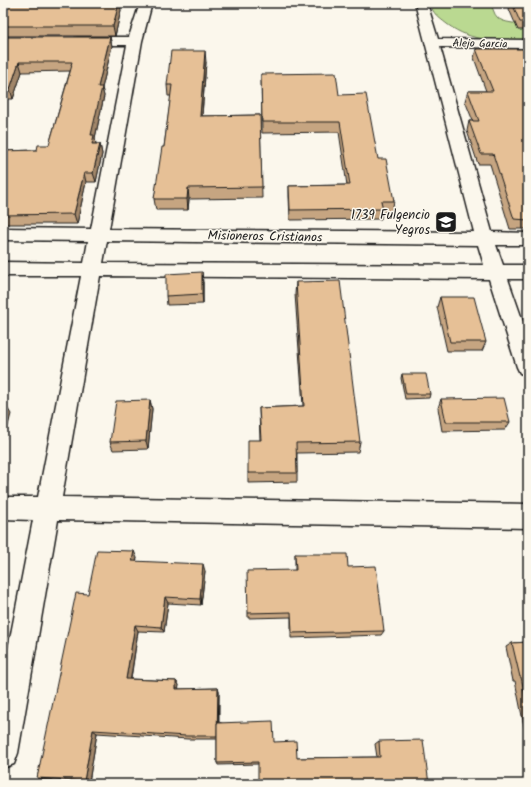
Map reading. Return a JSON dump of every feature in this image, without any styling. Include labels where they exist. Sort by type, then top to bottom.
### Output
[{"type":"street","points":[[3,753],[135,41],[146,3]]},
{"type":"street","points":[[421,3],[484,239],[528,367]]},
{"type":"street","points":[[65,41],[135,41]]},
{"type":"street","name":"Alejo Garcia","points":[[432,43],[528,44]]},
{"type":"street","name":"Misioneros Cristianos","points":[[3,234],[528,239]]},
{"type":"street","points":[[3,269],[528,272]]},
{"type":"street","points":[[3,508],[528,516]]},
{"type":"green space","points":[[430,3],[487,3],[491,5],[496,16],[503,21],[528,27],[528,41],[496,40],[466,35],[456,30],[438,17],[434,13]]},
{"type":"building","points":[[3,3],[119,3],[113,26],[3,26]]},
{"type":"building","points":[[512,3],[528,3],[528,22],[520,22]]},
{"type":"building","points":[[3,37],[110,37],[98,87],[102,87],[91,135],[94,135],[92,144],[100,144],[93,173],[84,173],[74,214],[3,215],[3,151],[37,150],[38,145],[49,145],[72,62],[19,62],[10,89],[3,89]]},
{"type":"building","points":[[476,49],[527,49],[528,51],[528,220],[514,219],[493,154],[481,154],[469,121],[479,121],[468,91],[493,91]]},
{"type":"building","points":[[171,51],[205,51],[200,116],[260,115],[262,187],[188,188],[187,199],[154,199],[162,147],[164,147],[172,85],[167,85]]},
{"type":"building","points":[[336,73],[339,95],[366,94],[378,159],[386,159],[394,201],[381,201],[383,209],[290,210],[289,186],[350,185],[340,122],[262,122],[261,74]]},
{"type":"building","points":[[202,272],[202,294],[166,296],[166,274]]},
{"type":"building","points":[[340,281],[360,442],[296,443],[297,473],[248,473],[248,440],[261,440],[259,408],[304,406],[296,282]]},
{"type":"building","points":[[440,297],[474,297],[486,342],[450,342]]},
{"type":"building","points":[[402,374],[426,374],[430,394],[406,394]]},
{"type":"building","points":[[504,398],[510,422],[446,422],[441,399]]},
{"type":"building","points":[[150,400],[146,441],[110,442],[116,401]]},
{"type":"building","points":[[3,406],[6,406],[3,419]]},
{"type":"building","points":[[97,550],[134,551],[132,561],[203,564],[200,599],[165,597],[161,627],[135,625],[126,679],[176,681],[176,689],[218,688],[217,736],[186,736],[93,730],[84,781],[37,778],[76,593],[88,594]]},
{"type":"building","points":[[295,554],[347,554],[348,567],[376,566],[384,631],[292,633],[291,612],[248,613],[247,571],[296,570]]},
{"type":"building","points":[[528,642],[528,710],[512,643]]},
{"type":"building","points":[[273,721],[274,742],[296,741],[297,758],[380,757],[379,741],[423,740],[429,784],[258,784],[258,762],[217,763],[217,723]]},
{"type":"place","name":"1739 Fulgencio Yegros","points":[[446,222]]}]
